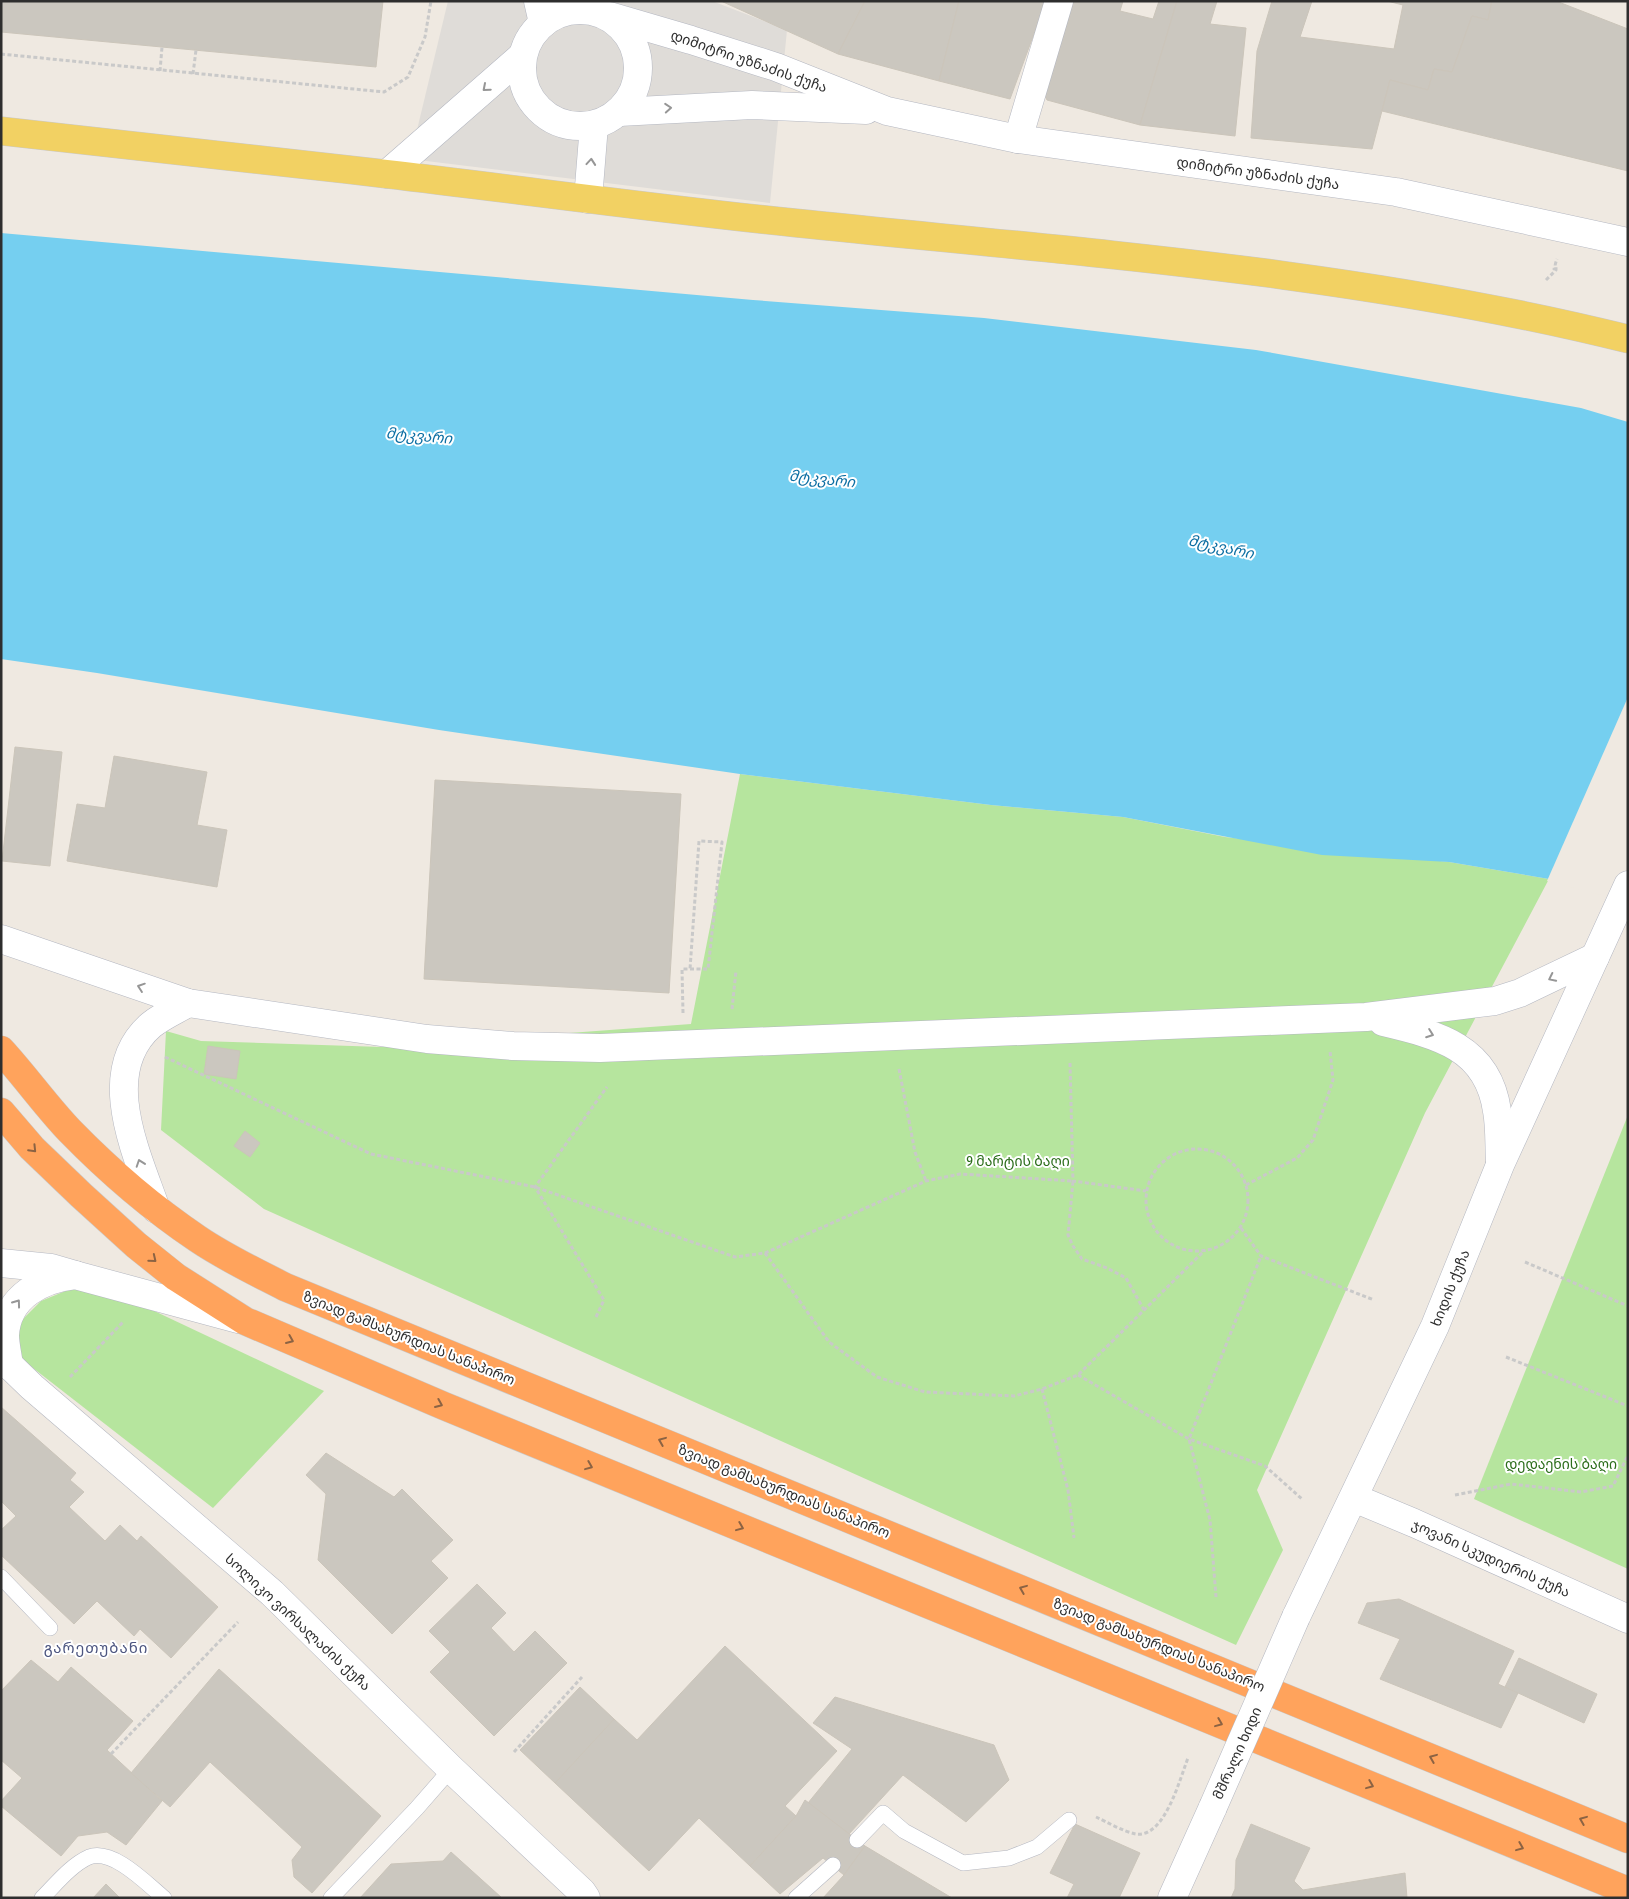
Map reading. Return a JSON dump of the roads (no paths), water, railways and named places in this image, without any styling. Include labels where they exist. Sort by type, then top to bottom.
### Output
[{"type":"highway","name":"ზვიად გამსახურდიას სანაპირო","points":[[1,1050],[70,1131],[156,1209],[199,1240],[285,1287],[1628,1839]]},
{"type":"highway","points":[[1,1112],[39,1155],[136,1245],[176,1277],[245,1321],[454,1410],[1628,1891]]},
{"type":"main road","points":[[1,131],[387,174],[740,218],[1251,269],[1550,320],[1628,339]]},
{"type":"street","points":[[1018,139],[1059,1]]},
{"type":"street","points":[[575,10],[592,10],[608,16],[623,28],[634,44],[638,62],[638,80],[631,97],[619,112],[611,118],[594,125],[577,126],[560,123],[546,115],[534,104],[526,89],[522,73],[522,56],[541,12],[558,14],[575,10]]},
{"type":"street","name":"დიმიტრი უზნაძის ქუჩა","points":[[608,16],[776,67],[887,111]]},
{"type":"street","points":[[387,174],[522,56]]},
{"type":"street","name":"დიმიტრი უზნაძის ქუჩა","points":[[619,112],[752,105],[887,111],[1018,139],[1396,192],[1628,242]]},
{"type":"street","points":[[588,199],[594,125]]},
{"type":"street","name":"ხიდის ქუჩა","points":[[1296,1617],[1435,1326],[1500,1165],[1628,885]]},
{"type":"street","points":[[1,938],[188,1003],[427,1038],[513,1046],[600,1048],[1366,1018],[1495,1001],[1520,993],[1596,957]]},
{"type":"street","points":[[156,1209],[125,1112],[123,1081],[128,1060],[136,1042],[152,1025],[188,1003]]},
{"type":"street","points":[[1366,1018],[1419,1030],[1447,1040],[1463,1050],[1483,1070],[1497,1110],[1500,1165]]},
{"type":"street","points":[[1,1263],[51,1268],[245,1321]]},
{"type":"street","points":[[3,1364],[7,1321],[14,1305],[38,1284],[59,1277],[75,1275]]},
{"type":"street","name":"სოლიკო ვირსალაძის ქუჩა","points":[[3,1364],[272,1593],[451,1769],[589,1896]]},
{"type":"street","name":"ჯოვანი სკუდიერის ქუჩა","points":[[1354,1498],[1628,1619]]},
{"type":"street","name":"მშრალი ხიდი","points":[[1172,1898],[1296,1617]]},
{"type":"lane","points":[[1,1577],[50,1628]]},
{"type":"lane","points":[[330,1898],[451,1769]]},
{"type":"lane","points":[[857,1840],[883,1813],[904,1831],[964,1864],[1009,1858],[1037,1847],[1069,1820]]},
{"type":"lane","points":[[42,1898],[70,1870],[90,1857],[107,1856],[122,1863],[164,1898]]},
{"type":"lane","points":[[796,1898],[833,1866]]},
{"type":"water","name":"მტკვარი","points":[[1,233],[753,300],[984,318],[1256,350],[1581,408],[1628,422],[1628,899],[1549,879],[1449,862],[1322,855],[1123,817],[991,805],[740,774],[439,730],[97,673],[1,659]]},
{"type":"district","name":"გარეთუბანი","points":[[96,1648]]},
{"type":"park label","name":"9 მარტის ბაღი","points":[[1018,1161]]},
{"type":"park label","name":"დედაენის ბაღი","points":[[1561,1464]]}]
